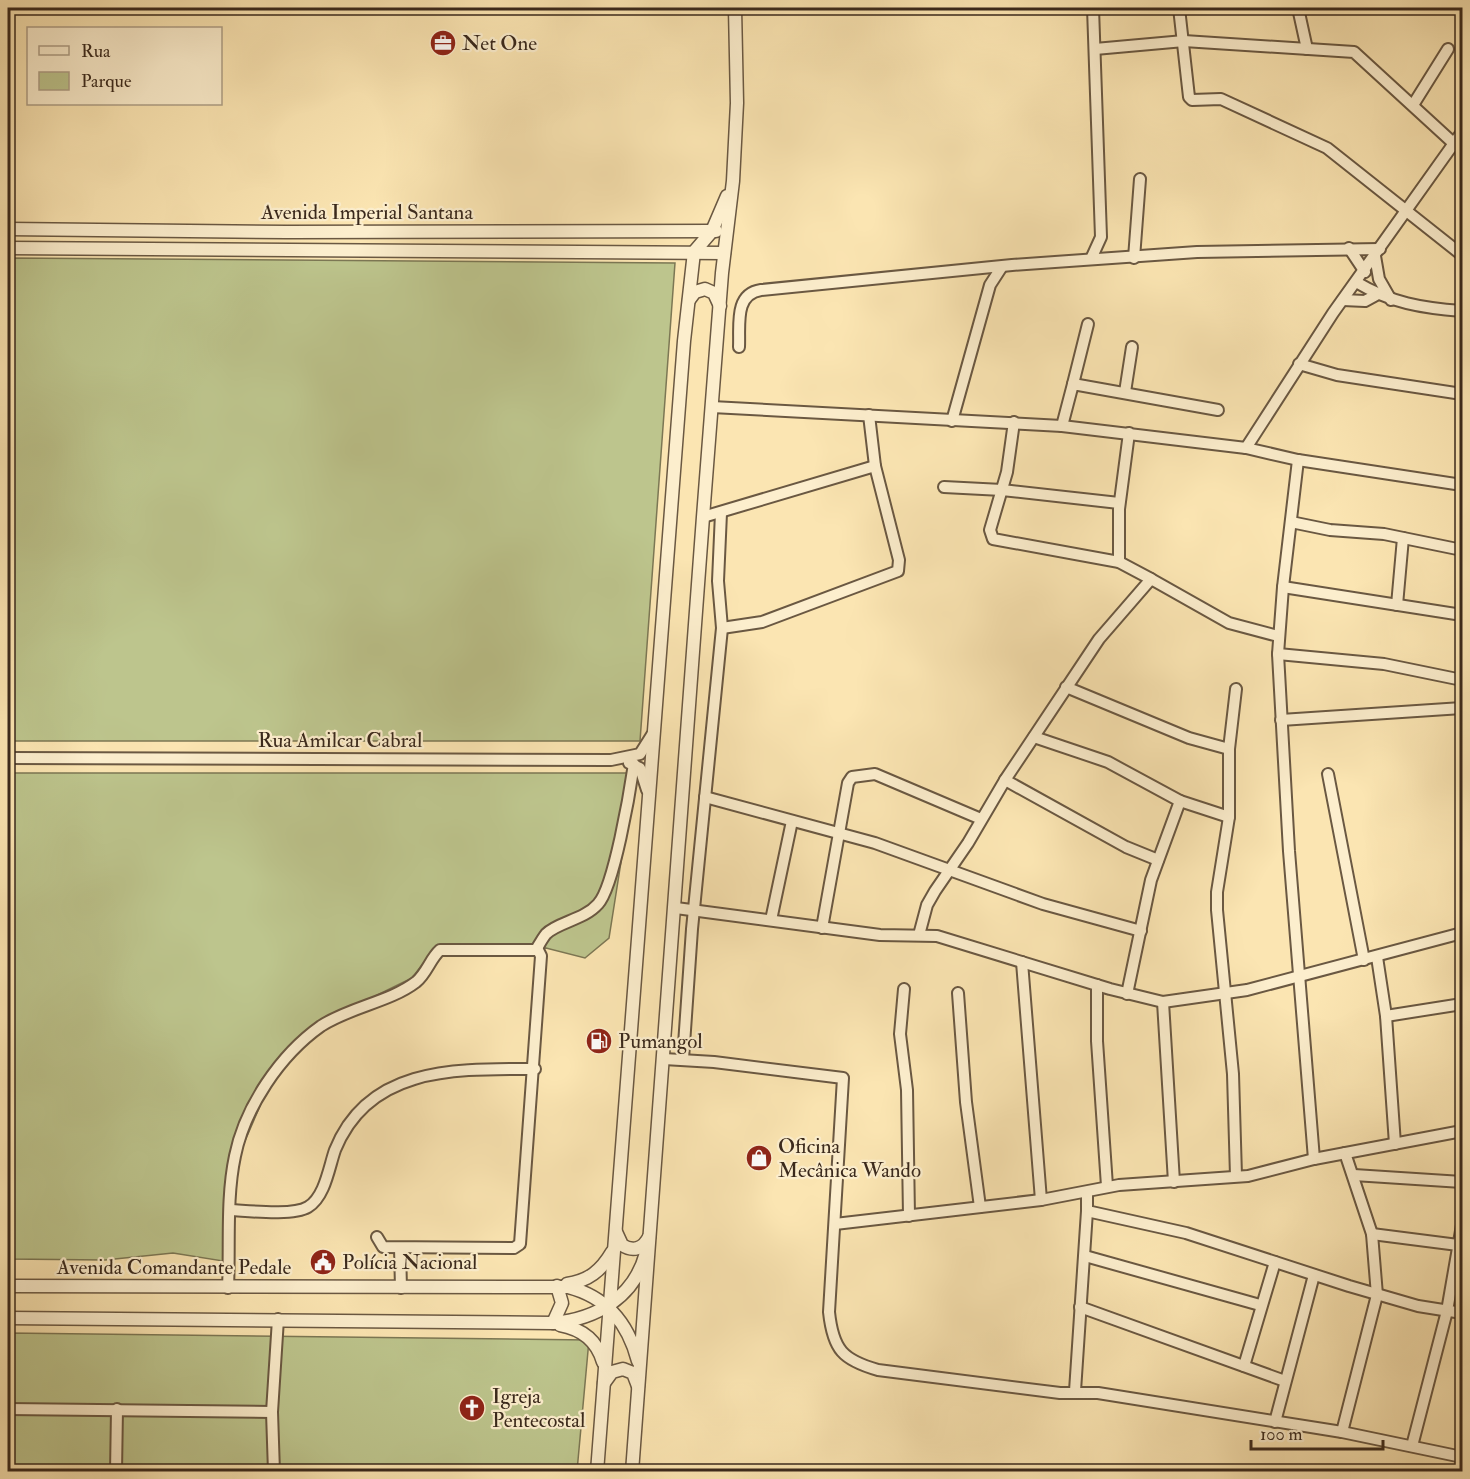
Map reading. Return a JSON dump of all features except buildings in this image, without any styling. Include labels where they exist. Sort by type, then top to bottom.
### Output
[{"type":"street","points":[[632,1472],[676,908],[703,517],[724,253],[733,181],[737,104],[735,8]]},
{"type":"street","points":[[1091,259],[1101,237],[1094,8]]},
{"type":"street","points":[[1179,8],[1185,41],[1189,97],[1192,100],[1221,99],[1326,148],[1462,255]]},
{"type":"street","points":[[1298,8],[1307,48]]},
{"type":"street","points":[[1095,49],[1185,41],[1349,51],[1359,54],[1459,147]]},
{"type":"street","points":[[1413,105],[1448,49]]},
{"type":"street","points":[[1246,448],[1343,300],[1407,211],[1459,147],[1462,132]]},
{"type":"street","points":[[1134,258],[1140,179]]},
{"type":"street","points":[[597,1472],[688,304],[694,252],[712,231],[733,181]]},
{"type":"street","name":"Avenida Imperial Santana","points":[[8,229],[727,231]]},
{"type":"street","points":[[654,231],[663,235],[665,241],[663,247],[654,251]]},
{"type":"street","name":"Avenida Imperial Santana","points":[[8,248],[724,253]]},
{"type":"street","points":[[740,347],[741,303],[753,291],[1091,259],[1134,258],[1197,252],[1348,248],[1378,252]]},
{"type":"street","points":[[1348,248],[1365,272]]},
{"type":"street","points":[[1378,252],[1379,279],[1391,300]]},
{"type":"street","points":[[952,421],[990,285],[1001,268]]},
{"type":"street","points":[[1356,282],[1376,295],[1391,300],[1430,308],[1462,311]]},
{"type":"street","points":[[688,304],[695,291],[705,289],[714,292],[720,306]]},
{"type":"street","points":[[1343,300],[1365,301],[1376,295]]},
{"type":"street","points":[[1062,426],[1088,324]]},
{"type":"street","points":[[1125,392],[1132,347]]},
{"type":"street","points":[[1299,364],[1337,375],[1462,394]]},
{"type":"street","points":[[1073,384],[1218,410]]},
{"type":"street","points":[[712,408],[1062,426],[1246,448],[1299,460],[1462,485]]},
{"type":"street","points":[[722,628],[762,622],[898,571],[899,560],[875,466],[869,415]]},
{"type":"street","points":[[1014,422],[1002,490],[991,521],[990,534],[993,539],[1119,562],[1229,623],[1278,636]]},
{"type":"street","points":[[1119,562],[1119,503],[1129,434]]},
{"type":"street","points":[[1299,460],[1283,587],[1278,654],[1288,851],[1314,1159]]},
{"type":"street","points":[[703,517],[875,466]]},
{"type":"street","points":[[944,487],[1002,490],[1119,503]]},
{"type":"street","points":[[682,1059],[694,910],[722,628],[718,581],[721,513]]},
{"type":"street","points":[[1291,522],[1330,530],[1403,538],[1462,550]]},
{"type":"street","points":[[1397,605],[1403,538]]},
{"type":"street","points":[[919,935],[927,905],[948,869],[968,843],[1005,780],[1099,639],[1151,579]]},
{"type":"street","points":[[1283,587],[1462,615]]},
{"type":"street","points":[[1278,654],[1384,664],[1462,680]]},
{"type":"street","points":[[1066,687],[1172,731],[1228,749]]},
{"type":"street","points":[[1236,689],[1228,749],[1229,817],[1217,892],[1218,945],[1225,994],[1235,1108],[1236,1176]]},
{"type":"street","points":[[1281,720],[1462,708]]},
{"type":"street","name":"Rua Amilcar Cabral","points":[[8,758],[611,760],[640,754],[646,748],[655,727]]},
{"type":"street","points":[[1034,737],[1108,762],[1180,801],[1229,817]]},
{"type":"street","points":[[611,760],[634,764],[640,768],[644,776],[649,802]]},
{"type":"street","points":[[536,950],[546,934],[572,922],[600,903],[607,889],[634,764]]},
{"type":"street","points":[[822,928],[848,783],[852,777],[875,774],[981,819]]},
{"type":"street","points":[[1328,774],[1364,960]]},
{"type":"street","points":[[1005,780],[1126,847],[1158,860]]},
{"type":"street","points":[[705,797],[839,833],[948,869],[1043,904],[1141,931]]},
{"type":"street","points":[[1127,994],[1158,860],[1180,801]]},
{"type":"street","points":[[771,921],[792,821]]},
{"type":"street","points":[[676,908],[891,936],[937,936],[970,944],[1127,994],[1163,1002],[1225,994],[1300,977],[1462,934]]},
{"type":"street","points":[[228,1288],[234,1158],[248,1116],[278,1068],[304,1040],[338,1016],[414,983],[425,973],[440,950],[536,950]]},
{"type":"street","points":[[377,1237],[380,1246],[400,1248],[514,1248],[520,1244],[535,1069],[541,956],[536,950]]},
{"type":"street","points":[[1377,957],[1386,1016],[1395,1144]]},
{"type":"street","points":[[1022,962],[1041,1200]]},
{"type":"street","points":[[1097,985],[1097,1041],[1107,1186]]},
{"type":"street","points":[[904,989],[900,1034],[907,1090],[909,1216]]},
{"type":"street","points":[[958,993],[966,1102],[980,1207]]},
{"type":"street","points":[[1163,1002],[1174,1182]]},
{"type":"street","points":[[1386,1016],[1462,1004]]},
{"type":"street","points":[[664,1059],[682,1059],[843,1078],[829,1312],[836,1343],[841,1353],[852,1362],[878,1370],[1060,1393],[1075,1391],[1342,1432],[1462,1457]]},
{"type":"street","points":[[231,1210],[297,1211],[311,1205],[326,1178],[345,1130],[373,1098],[392,1087],[436,1073],[535,1069]]},
{"type":"street","points":[[835,1224],[1041,1200],[1107,1186],[1257,1174],[1314,1159],[1462,1131]]},
{"type":"street","points":[[1342,1432],[1377,1295],[1372,1234],[1345,1153]]},
{"type":"street","points":[[1354,1175],[1462,1182]]},
{"type":"street","points":[[1075,1391],[1085,1256],[1087,1192]]},
{"type":"street","points":[[1087,1211],[1186,1233],[1377,1295],[1462,1313]]},
{"type":"street","points":[[1413,1446],[1447,1311],[1462,1225]]},
{"type":"street","points":[[616,1230],[622,1245],[632,1249],[642,1246],[651,1234]]},
{"type":"street","points":[[8,1318],[553,1323],[585,1318],[609,1306],[633,1281],[644,1259],[651,1234]]},
{"type":"street","points":[[1372,1234],[1458,1245]]},
{"type":"street","points":[[400,1248],[401,1288]]},
{"type":"street","points":[[557,1286],[580,1282],[593,1275],[605,1264],[614,1248]]},
{"type":"street","points":[[1085,1256],[1260,1305]]},
{"type":"street","points":[[1244,1366],[1260,1305],[1275,1262]]},
{"type":"street","points":[[1275,1422],[1314,1275]]},
{"type":"street","name":"Avenida Comandante Pedale","points":[[8,1286],[228,1288],[557,1286]]},
{"type":"street","points":[[557,1286],[578,1289],[609,1306],[631,1337],[640,1371]]},
{"type":"street","points":[[553,1323],[559,1314],[561,1303],[557,1286]]},
{"type":"street","points":[[1080,1307],[1285,1381]]},
{"type":"street","points":[[274,1472],[273,1412],[278,1319]]},
{"type":"street","points":[[553,1323],[584,1333],[600,1352],[605,1368]]},
{"type":"street","points":[[604,1385],[612,1371],[623,1369],[636,1377],[639,1388]]},
{"type":"street","points":[[8,1409],[273,1412]]},
{"type":"street","points":[[116,1472],[117,1409]]},
{"type":"green space","points":[[8,258],[675,263],[640,741],[8,741]]},
{"type":"green space","points":[[8,773],[635,773],[609,938],[585,958],[546,948],[434,949],[412,978],[351,1008],[276,1069],[235,1164],[229,1262],[173,1253],[105,1260],[8,1259]]},
{"type":"green space","points":[[8,1333],[589,1340],[577,1471],[8,1472]]},
{"type":"place","name":"Net One","points":[[443,43]]},
{"type":"place","name":"Pumangol","points":[[599,1041]]},
{"type":"place","name":"Oficina Mecânica Wando","points":[[759,1158]]},
{"type":"place","name":"Polícia Nacional","points":[[323,1262]]},
{"type":"place","name":"Igreja Pentecostal","points":[[472,1408]]}]
